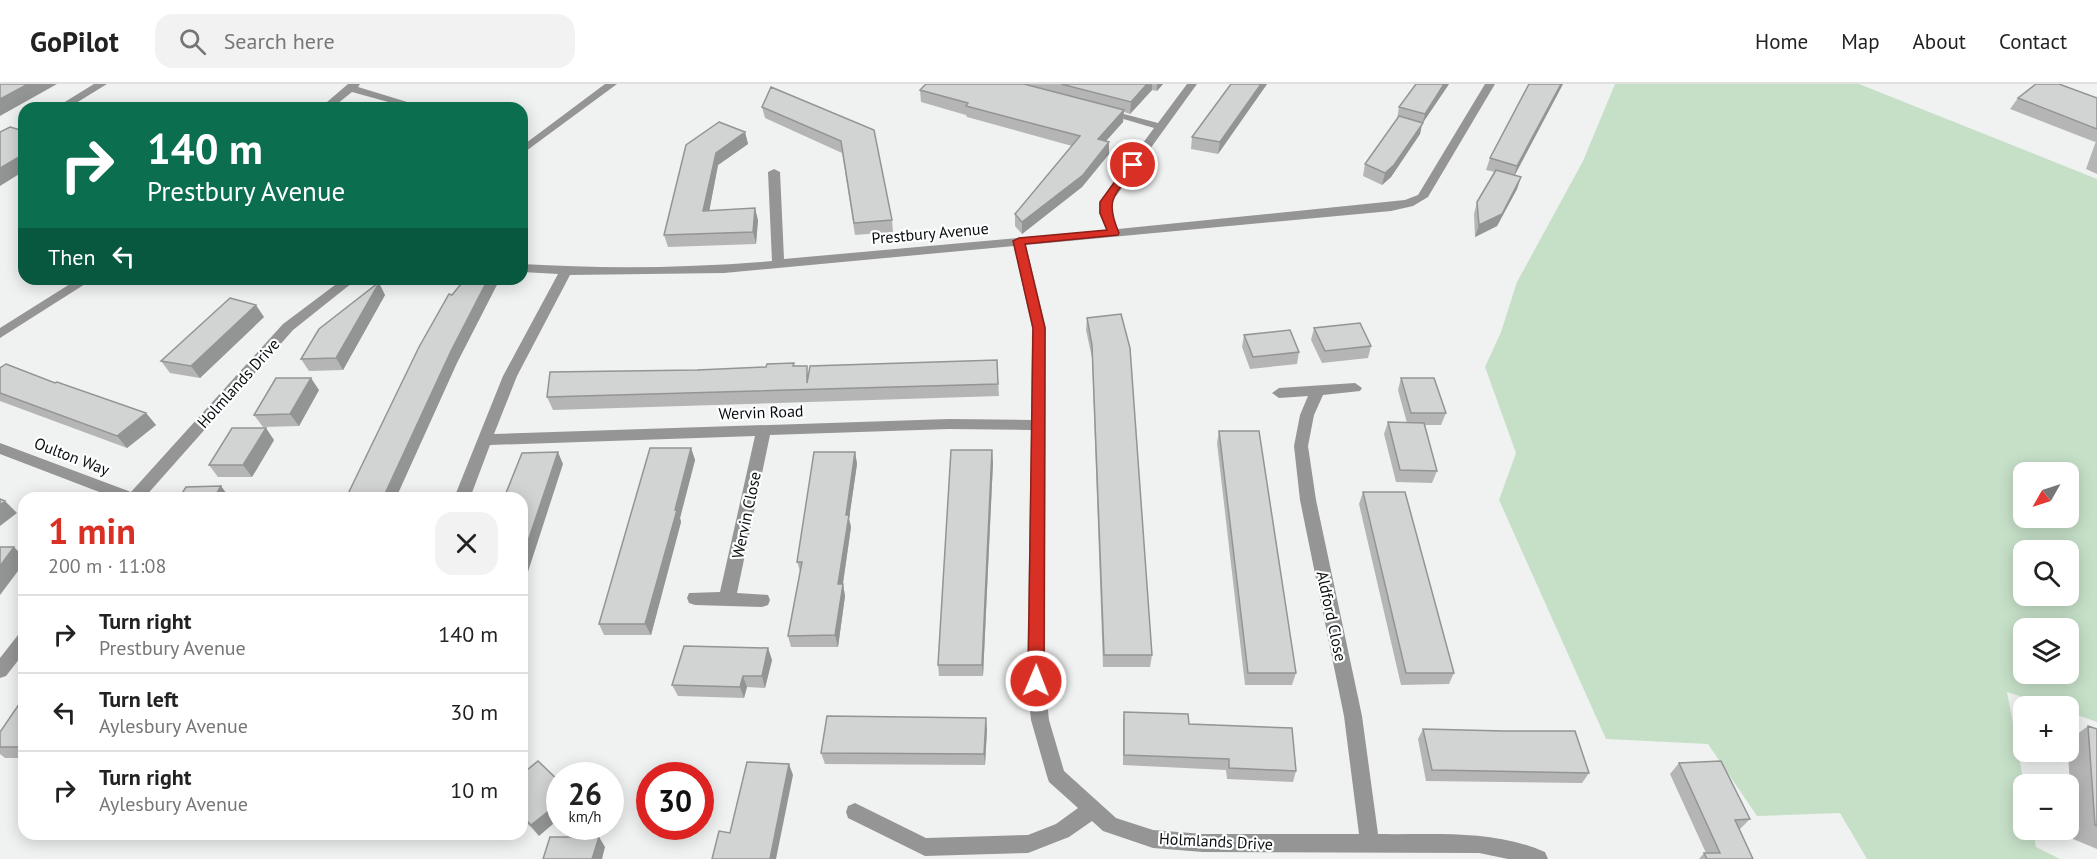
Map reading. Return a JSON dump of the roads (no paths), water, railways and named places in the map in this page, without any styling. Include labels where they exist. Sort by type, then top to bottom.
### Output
[{"type":"street","points":[[70,102],[102,84]]},
{"type":"street","points":[[528,147],[612,84]]},
{"type":"street","points":[[1114,233],[1105,213],[1105,202],[1192,84]]},
{"type":"street","name":"Prestbury Avenue","points":[[528,268],[662,271],[778,264],[1390,207],[1409,203],[1422,197],[1490,84]]},
{"type":"street","points":[[333,102],[353,86],[403,102]]},
{"type":"street","points":[[1094,110],[1161,127]]},
{"type":"street","points":[[528,138],[536,141]]},
{"type":"street","points":[[774,172],[778,264]]},
{"type":"street","name":"Holmlands Drive","points":[[1019,241],[1039,328],[1036,681],[1040,720],[1056,776],[1110,825],[1153,839],[1203,843],[1479,844],[1525,853],[1538,859]]},
{"type":"street","points":[[464,492],[510,376],[566,270]]},
{"type":"street","points":[[0,334],[78,285]]},
{"type":"street","name":"Holmlands Drive","points":[[138,492],[288,327],[343,285]]},
{"type":"street","points":[[1279,393],[1355,388]]},
{"type":"street","name":"Aldford Close","points":[[1318,390],[1307,415],[1301,446],[1308,500],[1353,716],[1370,845]]},
{"type":"street","name":"Wervin Road","points":[[485,440],[949,424],[1039,425]]},
{"type":"street","name":"Wervin Close","points":[[727,599],[764,430]]},
{"type":"street","name":"Oulton Way","points":[[0,448],[117,492]]},
{"type":"street","points":[[695,598],[762,600]]},
{"type":"street","points":[[0,671],[18,648]]},
{"type":"street","points":[[855,812],[925,847],[1028,844],[1062,831],[1091,810]]}]
